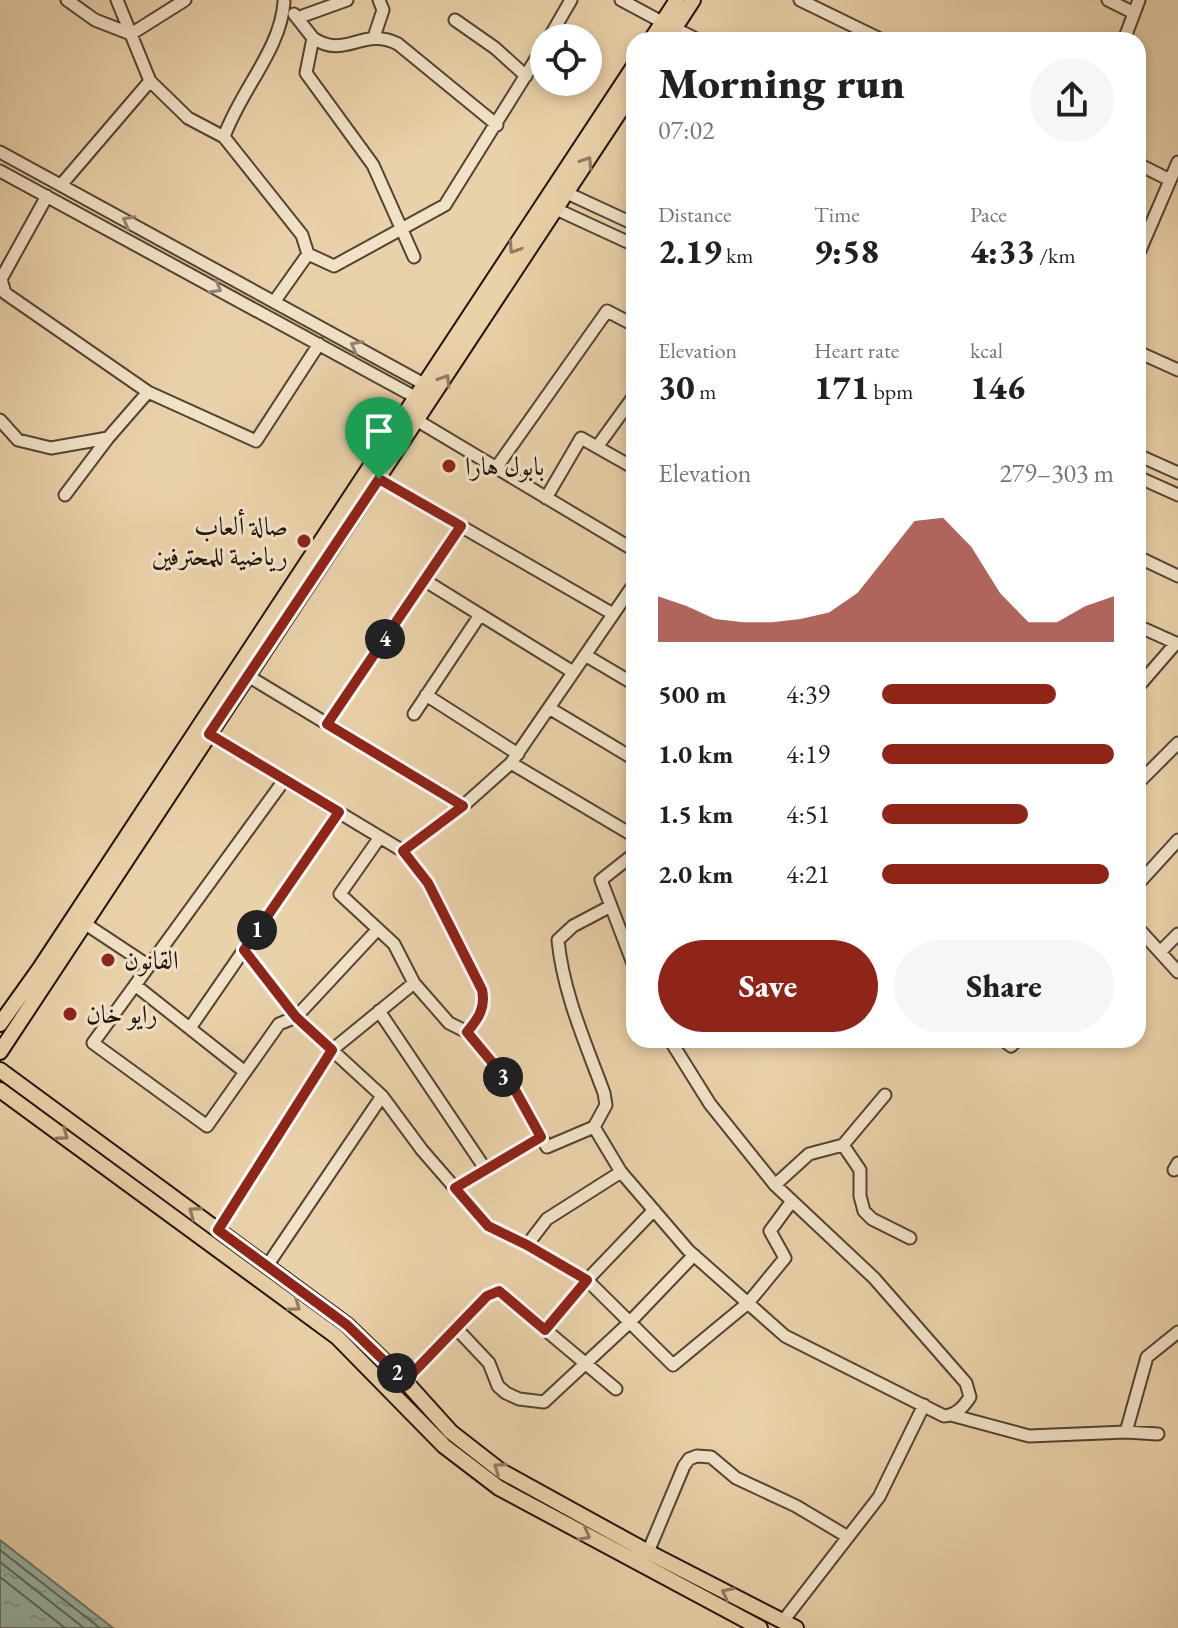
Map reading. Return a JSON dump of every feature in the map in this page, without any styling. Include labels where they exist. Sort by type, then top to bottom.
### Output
[{"type":"main road","points":[[668,30],[677,0]]},
{"type":"main road","points":[[668,30],[693,0]]},
{"type":"main road","points":[[0,1024],[40,968],[626,78]]},
{"type":"main road","points":[[0,1052],[626,102]]},
{"type":"main road","points":[[0,1070],[347,1325],[405,1381],[451,1432],[501,1471],[790,1625]]},
{"type":"main road","points":[[0,1090],[337,1337],[444,1446],[499,1488],[760,1628]]},
{"type":"street","points":[[67,0],[95,20],[131,34]]},
{"type":"street","points":[[117,0],[150,81],[188,118],[224,137],[302,235],[308,254],[334,266],[445,205],[530,69]]},
{"type":"street","points":[[131,34],[185,0]]},
{"type":"street","points":[[297,18],[347,0]]},
{"type":"street","points":[[374,37],[383,10],[379,0]]},
{"type":"street","points":[[557,24],[571,0]]},
{"type":"street","points":[[621,0],[668,30]]},
{"type":"street","points":[[800,0],[866,32]]},
{"type":"street","points":[[1108,0],[1134,13]]},
{"type":"street","points":[[1127,32],[1139,0]]},
{"type":"street","points":[[284,1],[313,38],[332,47],[374,37],[387,38],[398,44],[497,125]]},
{"type":"street","points":[[224,137],[233,112],[282,25],[284,1]]},
{"type":"street","points":[[455,20],[495,48],[526,76]]},
{"type":"street","points":[[313,38],[306,73],[373,165],[414,257]]},
{"type":"street","points":[[61,185],[150,81]]},
{"type":"street","points":[[0,152],[424,384]]},
{"type":"street","points":[[1146,236],[1178,162]]},
{"type":"street","points":[[1146,168],[1170,180]]},
{"type":"street","points":[[0,171],[415,397]]},
{"type":"street","points":[[567,193],[626,220]]},
{"type":"street","points":[[47,196],[1,279],[5,293],[148,392],[256,441],[319,344]]},
{"type":"street","points":[[556,209],[626,241]]},
{"type":"street","points":[[274,302],[308,254]]},
{"type":"street","points":[[496,468],[607,311],[626,321]]},
{"type":"street","points":[[1146,356],[1178,370]]},
{"type":"street","points":[[65,495],[148,392]]},
{"type":"street","points":[[597,447],[626,407]]},
{"type":"street","points":[[0,420],[18,440],[51,448],[108,438]]},
{"type":"street","points":[[418,421],[626,545]]},
{"type":"street","points":[[546,498],[581,438],[626,463]]},
{"type":"street","points":[[1146,459],[1178,473]]},
{"type":"street","points":[[379,479],[613,614]]},
{"type":"street","points":[[1146,481],[1178,495]]},
{"type":"street","points":[[327,724],[461,526]]},
{"type":"street","points":[[1146,561],[1178,576]]},
{"type":"street","points":[[424,580],[573,672]]},
{"type":"street","points":[[403,851],[463,806],[514,758],[626,595]]},
{"type":"street","points":[[414,714],[480,615]]},
{"type":"street","points":[[1146,630],[1177,644],[1146,678]]},
{"type":"street","points":[[585,655],[626,679]]},
{"type":"street","points":[[248,676],[463,806]]},
{"type":"street","points":[[426,695],[514,758],[626,831]]},
{"type":"street","points":[[549,708],[626,754]]},
{"type":"street","points":[[209,734],[403,851],[428,883],[482,990],[484,1000],[479,1018],[467,1032]]},
{"type":"street","points":[[1146,775],[1178,743]]},
{"type":"street","points":[[285,779],[93,1043],[207,1126],[279,1024],[296,1017],[378,929]]},
{"type":"street","points":[[190,1028],[339,812]]},
{"type":"street","points":[[380,837],[340,894],[394,944],[414,983],[449,1023],[467,1032],[515,1090],[547,1147],[594,1127],[606,1105],[574,1013],[558,940],[573,926],[611,906]]},
{"type":"street","points":[[1146,875],[1178,840]]},
{"type":"street","points":[[626,860],[601,880],[626,945]]},
{"type":"street","points":[[84,923],[149,966]]},
{"type":"street","points":[[1160,952],[1178,934]]},
{"type":"street","points":[[1146,937],[1178,972]]},
{"type":"street","points":[[244,950],[296,1017],[382,1096],[422,1150],[488,1226],[587,1280],[673,1365],[748,1303],[785,1258],[770,1231],[792,1201]]},
{"type":"street","points":[[218,1230],[332,1050],[414,983]]},
{"type":"street","points":[[135,985],[245,1072]]},
{"type":"street","points":[[379,1011],[486,1170]]},
{"type":"street","points":[[675,1048],[710,1104],[775,1185],[874,1278],[966,1383],[970,1397],[963,1407],[951,1415]]},
{"type":"street","points":[[775,1185],[809,1154],[843,1145],[885,1095]]},
{"type":"street","points":[[267,1266],[382,1096]]},
{"type":"street","points":[[594,1127],[621,1172],[694,1255],[785,1336],[944,1416],[951,1415],[1029,1436],[1126,1432],[1158,1434]]},
{"type":"street","points":[[455,1188],[541,1137]]},
{"type":"street","points":[[843,1145],[860,1170],[860,1196],[864,1211],[872,1219],[910,1238]]},
{"type":"street","points":[[527,1245],[547,1219],[621,1172]]},
{"type":"street","points":[[545,1330],[587,1280],[654,1210]]},
{"type":"street","points":[[456,1328],[489,1363],[498,1386],[519,1399],[544,1402],[629,1323],[694,1255]]},
{"type":"street","points":[[405,1381],[487,1296],[499,1291],[616,1389]]},
{"type":"street","points":[[1126,1432],[1147,1357],[1178,1332]]},
{"type":"street","points":[[790,1625],[885,1486],[924,1405]]},
{"type":"street","points":[[648,1552],[684,1466],[689,1459],[697,1456],[711,1457],[736,1478],[796,1506],[848,1537]]},
{"type":"water","points":[[0,1540],[113,1628],[0,1628]]},
{"type":"place","name":"بابول هارا","points":[[449,466]]},
{"type":"place","name":"صالة ألعاب رياضية للمحترفين","points":[[304,541]]},
{"type":"place","name":"القانون","points":[[108,960]]},
{"type":"place","name":"رايو خان","points":[[70,1014]]},
{"type":"route","points":[[379,479],[461,526],[327,724],[463,806],[403,851],[428,883],[482,990],[484,1000],[479,1018],[467,1032],[515,1090],[541,1137],[455,1188],[488,1226],[587,1280],[545,1330],[499,1291],[487,1296],[405,1381],[347,1325],[218,1230],[332,1050],[296,1017],[244,950],[339,812],[209,734],[379,479]]}]
